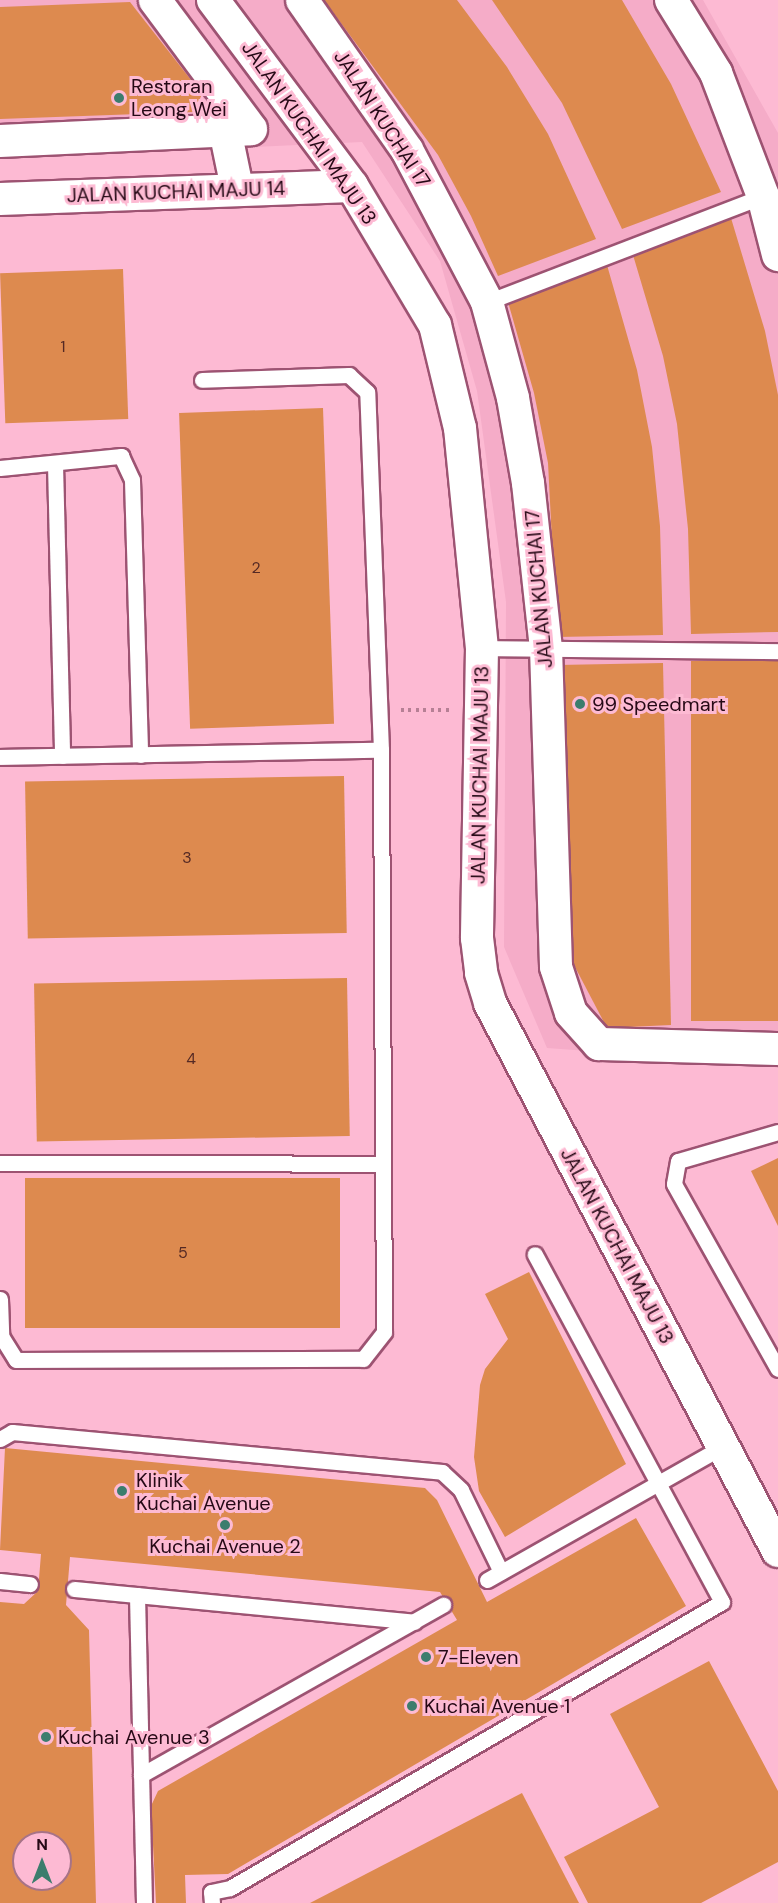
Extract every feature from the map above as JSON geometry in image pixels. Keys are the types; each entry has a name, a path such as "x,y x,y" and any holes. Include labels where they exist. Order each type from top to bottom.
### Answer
{"street":[{"path":"0,141 250,129 155,0"},
{"name":"JALAN KUCHAI MAJU 13","path":"213,0 352,186 435,325 460,428 482,648 477,938 481,974 490,1004 778,1551"},
{"name":"JALAN KUCHAI 17","path":"302,0 407,150 487,302 513,398 528,483 546,648 556,967 571,1013 599,1044 778,1049"},
{"path":"671,0 716,73 762,196 778,255"},
{"path":"225,130 237,188"},
{"name":"JALAN KUCHAI MAJU 14","path":"0,199 237,188 352,186"}],"lane":[{"path":"487,302 762,196"},
{"path":"0,1299 2,1336 16,1360 363,1359 384,1332 381,750 367,392 349,375 202,380"},
{"path":"0,468 121,456 132,480 140,755"},
{"path":"55,464 62,756"},
{"path":"482,648 778,651"},
{"path":"0,757 381,750"},
{"path":"778,1132 678,1161 674,1184 778,1369"},
{"path":"0,1163 382,1164"},
{"path":"212,1897 722,1602 535,1254"},
{"path":"0,1439 12,1432 442,1472 461,1490 501,1572"},
{"path":"487,1580 722,1447"},
{"path":"0,1581 30,1584"},
{"path":"74,1589 414,1622"},
{"path":"137,1595 144,1903"},
{"path":"141,1775 443,1605"}],"path":[{"path":"379,710 481,710"}],"shaded area":[{"path":"0,0 703,0 778,133 778,1065 547,1048 504,947 506,602 477,391 440,261 362,142 0,159"}],"building":[{"path":"324,0 457,0 507,67 548,134 596,239 498,276 471,216 438,155"},
{"path":"492,0 622,0 671,84 721,192 622,229 562,103"},
{"path":"130,2 202,94 194,112 0,119 0,7"},
{"path":"731,218 765,331 778,395 778,632 691,634 688,529 677,424 663,356 633,255"},
{"path":"607,265 637,370 652,447 660,526 663,635 557,637 548,463 534,393 508,302"},
{"path":"123,269 128,419 5,423 0,273"},
{"path":"323,408 334,724 190,729 179,413"},
{"path":"691,661 778,661 778,1021 691,1021"},
{"path":"663,663 671,1025 607,1028 564,946 558,665"},
{"path":"344,776 347,933 28,939 25,782"},
{"path":"347,978 350,1136 37,1141 34,983"},
{"path":"778,1158 778,1226 751,1171"},
{"path":"25,1178 340,1178 340,1328 25,1328"},
{"path":"529,1272 626,1464 505,1537 479,1491 474,1457 480,1385 485,1369 508,1339 485,1294"},
{"path":"5,1448 425,1488 437,1500 487,1602 636,1518 686,1606 228,1874 185,1875 186,1903 156,1903 151,1806 158,1791 457,1620 440,1592 70,1557 66,1605 89,1630 96,1903 0,1903 0,1602 24,1604 38,1591 41,1554 0,1550"},
{"path":"709,1661 778,1791 778,1862 701,1903 588,1903 564,1857 659,1807 610,1714"},
{"path":"522,1793 579,1903 310,1903"}],"place":[{"name":"Restoran Leong Wei","path":"119,98"},
{"name":"99 Speedmart","path":"580,704"},
{"name":"Klinik Kuchai Avenue","path":"122,1491"},
{"name":"Kuchai Avenue 2","path":"225,1525"},
{"name":"7-Eleven","path":"426,1657"},
{"name":"Kuchai Avenue 1","path":"412,1706"},
{"name":"Kuchai Avenue 3","path":"46,1737"}]}
